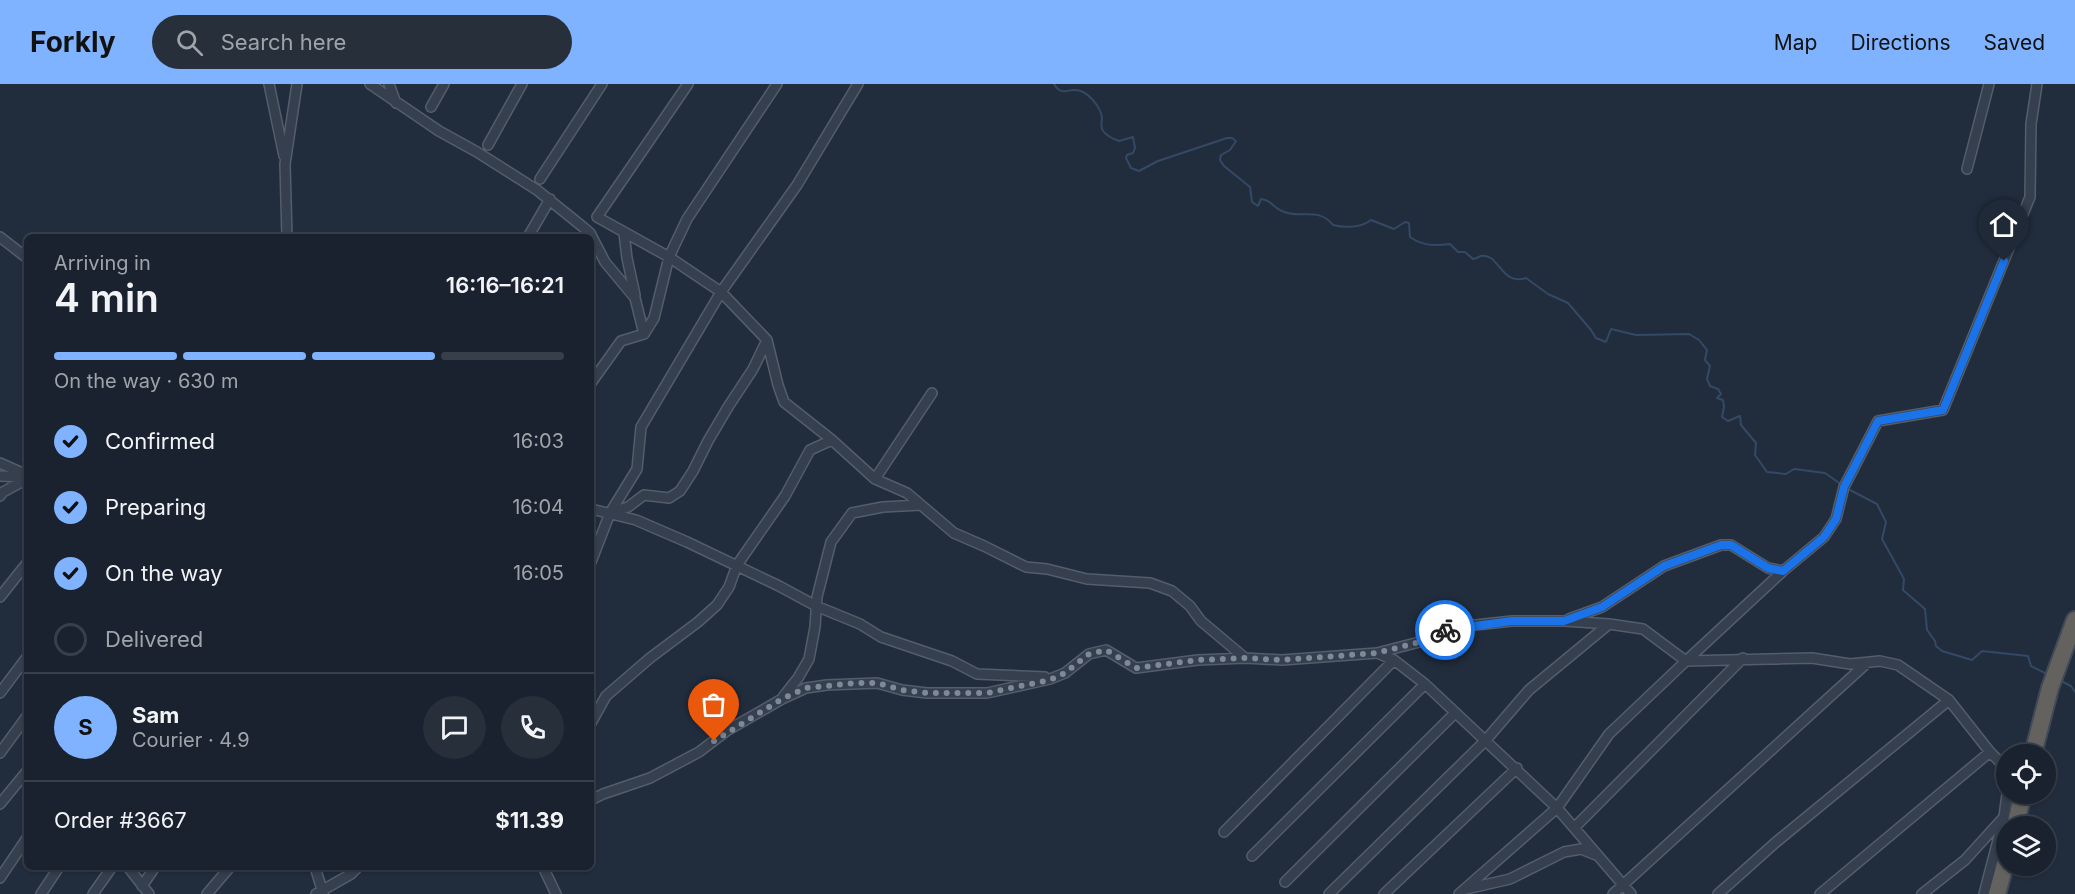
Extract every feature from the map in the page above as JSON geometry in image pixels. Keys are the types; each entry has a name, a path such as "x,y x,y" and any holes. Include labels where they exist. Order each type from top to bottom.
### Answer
{"highway":[{"path":"2036,744 2050,688 2075,620"},
{"path":"1997,894 2002,876"}],"street":[{"path":"269,84 285,164 287,234"},
{"path":"285,164 297,84"},
{"path":"370,84 396,103 550,199 587,234"},
{"path":"388,84 396,103"},
{"path":"431,107 444,84"},
{"path":"488,145 522,84"},
{"path":"540,179 602,84"},
{"path":"688,84 597,217 669,257 721,292 767,340 784,402 832,440 875,479 907,493 954,533 1026,567 1047,569 1087,579 1150,583 1172,591 1190,606 1201,621 1245,658"},
{"path":"594,379 621,341 644,334 654,318 669,257 687,219 777,84"},
{"path":"594,554 610,513 637,469 641,427 721,292 797,185 858,84"},
{"path":"1967,169 1989,84"},
{"path":"1462,891 1557,808 1609,734 1783,571 1824,537 1836,519 1844,487 1878,421 1943,410 2030,197 2031,124 2037,84"},
{"path":"530,234 550,199"},
{"path":"624,232 627,258 644,334"},
{"path":"0,237 24,256"},
{"path":"594,245 605,262 635,298"},
{"path":"610,513 628,507 644,495 669,498 680,491 723,415 753,369 767,340"},
{"path":"875,479 932,393"},
{"path":"594,718 606,696 717,605 729,587 737,565 785,496 810,450 832,440"},
{"path":"0,463 24,475"},
{"path":"0,476 24,477"},
{"path":"0,496 24,479"},
{"path":"782,699 809,659 816,606 831,542 852,513 893,505 921,504"},
{"path":"594,510 636,520 737,565 816,606 860,624 881,637 952,661 977,674 1043,677 1065,673"},
{"path":"1564,621 1602,607 1664,566 1721,545 1731,545 1768,568 1783,571"},
{"path":"0,597 24,567"},
{"path":"594,798 650,778 699,752 728,730 806,688 877,683 902,690 927,693 987,693 1050,680 1065,673 1089,654 1106,650 1136,668 1188,661 1245,658 1282,660 1377,653 1431,639 1448,628 1512,621 1564,621 1643,629 1686,661 1812,658 1850,664 1890,662 1898,665 1949,700 1996,758"},
{"path":"1329,894 1485,741 1529,690 1609,624"},
{"path":"1377,653 1394,660 1425,684 1517,768 1575,827 1631,894"},
{"path":"1575,827 1743,658"},
{"path":"1224,832 1394,660"},
{"path":"0,693 24,661"},
{"path":"1613,894 1867,663"},
{"path":"1252,856 1425,684"},
{"path":"1718,894 1775,843 1949,700"},
{"path":"1285,882 1455,713"},
{"path":"0,753 24,720"},
{"path":"1820,894 1990,752"},
{"path":"1384,894 1517,768"},
{"path":"0,804 24,775"},
{"path":"1922,894 1996,833"},
{"path":"0,878 24,842"},
{"path":"1462,891 1510,879 1564,852 1581,849 1598,855"},
{"path":"1984,894 1996,859"},
{"path":"41,894 57,870"},
{"path":"93,894 110,870"},
{"path":"130,870 149,894"},
{"path":"142,886 153,870"},
{"path":"207,894 227,870"},
{"path":"316,870 320,892 355,871"},
{"path":"544,870 556,894"}],"waterway":[{"path":"1054,84 1060,91 1078,90 1089,96 1100,110 1102,128 1108,136 1119,141 1133,137 1135,148 1133,153 1127,155 1126,158 1131,168 1139,171 1158,161 1232,138 1236,141 1230,150 1221,155 1220,160 1250,187 1252,202 1258,206 1261,199 1270,202 1279,210 1321,216 1333,225 1343,227 1358,226 1371,220 1394,229 1405,222 1409,223 1410,237 1415,240 1429,245 1450,244 1458,252 1465,252 1473,259 1487,256 1511,278 1526,278 1548,294 1568,303 1596,338 1606,342 1611,329 1636,335 1689,334 1699,340 1707,350 1705,360 1710,366 1707,379 1710,386 1718,389 1721,394 1717,398 1723,400 1722,417 1728,421 1740,416 1741,425 1756,443 1755,455 1767,472 1786,474 1794,469 1825,473 1842,485"},
{"path":"1846,488 1877,504 1886,522 1882,539 1904,579 1903,590 1925,609 1927,630 1936,646 1942,651 1972,660 1982,651 2028,656 2031,666 2049,675"},
{"path":"2059,680 2071,686 2075,692"}],"way so far":[{"path":"714,741 728,730 806,688 877,683 902,690 927,693 987,693 1050,680 1065,673 1089,654 1106,650 1136,668 1198,660 1245,658 1282,660 1377,653 1431,639 1445,630"}],"route":[{"path":"1445,630 1512,621 1564,621 1602,607 1664,566 1726,544 1738,548 1768,568 1783,571 1824,537 1836,519 1844,487 1878,421 1943,410 2004,261"}]}
